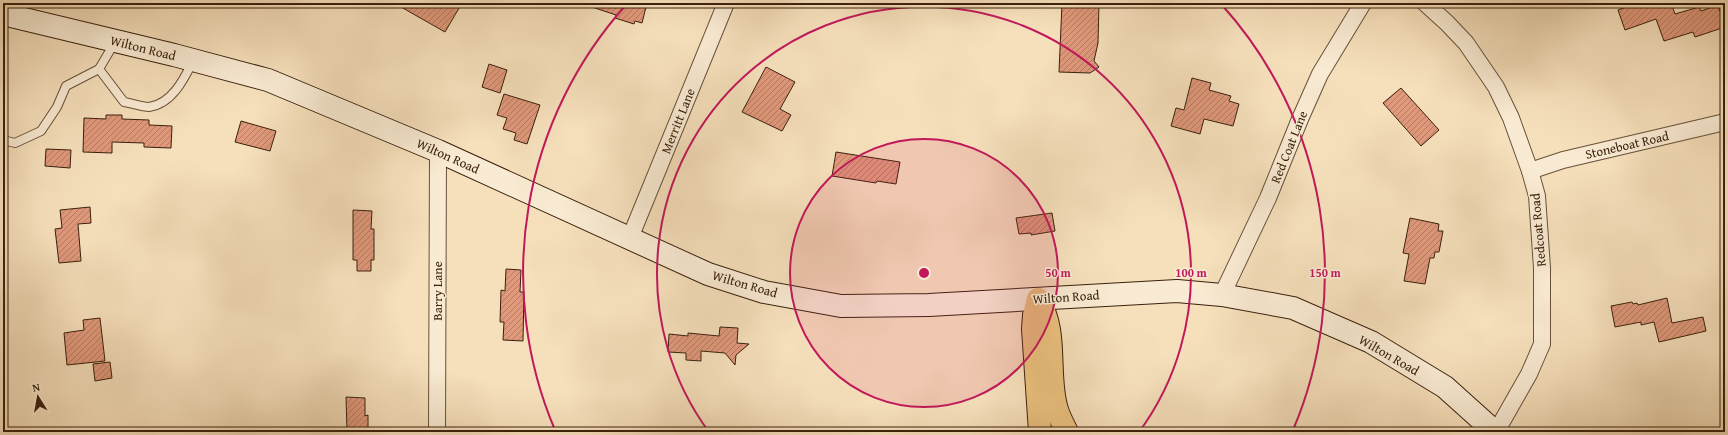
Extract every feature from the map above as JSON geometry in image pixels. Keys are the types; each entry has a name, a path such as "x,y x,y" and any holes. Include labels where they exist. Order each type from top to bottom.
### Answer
{"highway":[{"path":"1038,299 1034,315 1033,329 1040,432"},
{"path":"1038,299 1044,309 1049,328 1056,406 1067,432"}],"main road":[{"name":"Wilton Road","path":"3,14 194,60 268,80 438,151 715,276 764,292 841,306 929,305 1177,291 1222,295 1293,308 1371,342 1445,387 1496,432"}],"street":[{"name":"Merritt Lane","path":"630,238 726,3"},
{"name":"Red Coat Lane","path":"1222,295 1268,198 1320,74 1363,3"},
{"name":"Redcoat Road","path":"1425,3 1466,43 1492,82 1511,118 1530,170 1537,196 1542,268 1542,344 1529,374 1496,432"},
{"name":"Stoneboat Road","path":"1530,170 1563,160 1725,122"},
{"name":"Barry Lane","path":"437,432 438,151"}],"lane":[{"path":"3,140 15,143 41,132 57,107 66,86 99,69 115,41"},
{"path":"99,69 124,102 149,107 170,98 184,79 194,60"}],"building":[{"path":"394,3 462,3 445,32"},
{"path":"590,3 633,3 646,7 642,23 635,21 634,24 615,18 616,15 589,6"},
{"path":"1062,3 1099,3 1098,43 1094,61 1099,67 1090,73 1059,72"},
{"path":"1637,3 1671,3 1675,14 1699,7 1701,11 1718,5 1725,27 1695,37 1693,32 1664,41 1656,19 1625,30 1618,10"},
{"path":"489,64 507,70 500,93 482,87"},
{"path":"766,67 795,82 780,109 791,115 782,131 742,112"},
{"path":"1192,78 1211,83 1209,90 1231,96 1229,101 1239,104 1233,126 1204,119 1200,134 1171,126 1176,108 1184,110"},
{"path":"1401,88 1439,130 1421,146 1383,103"},
{"path":"504,94 540,105 527,144 514,140 516,133 503,129 507,118 497,115"},
{"path":"106,115 122,115 122,119 149,120 149,125 172,126 171,148 144,147 144,143 112,142 112,153 83,152 84,118 106,119"},
{"path":"241,121 276,131 270,151 235,142"},
{"path":"46,149 71,150 70,168 45,166"},
{"path":"836,152 900,162 896,184 877,181 876,183 832,176"},
{"path":"90,207 91,223 78,224 81,261 59,263 55,229 62,228 60,210"},
{"path":"353,210 372,211 371,229 374,229 374,260 371,260 371,271 357,271 357,260 353,260"},
{"path":"1052,213 1055,231 1031,235 1031,233 1019,234 1016,218"},
{"path":"1410,218 1439,224 1438,231 1443,231 1439,252 1435,252 1434,258 1430,258 1425,284 1404,281 1409,254 1403,253"},
{"path":"506,269 521,270 520,292 524,292 523,341 503,340 504,322 500,322 501,290 505,291"},
{"path":"1667,298 1672,323 1703,317 1706,331 1659,342 1654,322 1641,325 1641,322 1615,327 1611,306 1632,302 1633,304 1637,303 1638,305"},
{"path":"100,318 105,361 67,365 64,333 84,330 83,320"},
{"path":"720,327 738,328 737,343 749,344 736,355 735,365 725,353 701,351 701,361 686,360 686,353 668,352 669,334 688,336 688,333 719,336"},
{"path":"110,362 112,378 95,381 93,364"},
{"path":"346,397 365,398 365,416 368,415 368,432 347,432"}]}
